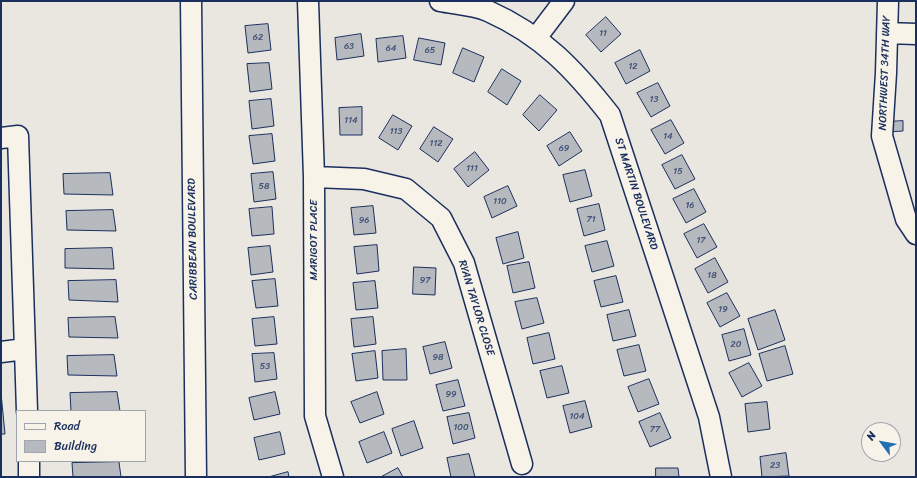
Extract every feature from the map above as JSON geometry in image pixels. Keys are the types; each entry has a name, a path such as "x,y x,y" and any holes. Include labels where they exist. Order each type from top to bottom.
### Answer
{"street":[{"name":"CARIBBEAN BOULEVARD","path":"190,1 196,477"},
{"name":"MARIGOT PLACE","path":"308,1 314,177 315,416 333,477"},
{"name":"ST MARTIN BOULEVARD","path":"440,1 487,10 536,38 566,62 610,115 709,417 721,477"},
{"path":"536,38 564,1"},
{"name":"NORTHWEST 34TH WAY","path":"888,1 882,136 906,219 916,234"},
{"path":"887,33 916,34"},
{"path":"1,138 18,136 27,410"},
{"name":"RYAN TAYLOR CLOSE","path":"314,177 364,179 406,189 441,218 464,264 522,464"},
{"path":"1,352 25,349"},
{"path":"29,462 29,477"}],"building":[{"path":"606,17 621,34 601,52 586,35"},
{"path":"268,24 271,50 248,53 245,26"},
{"path":"361,34 364,56 337,60 335,38"},
{"path":"403,36 406,58 378,62 376,39"},
{"path":"419,38 445,43 441,65 414,60"},
{"path":"463,48 484,57 474,82 453,73"},
{"path":"640,50 650,71 626,84 615,63"},
{"path":"269,63 272,89 250,92 247,64"},
{"path":"502,69 521,81 507,105 488,92"},
{"path":"658,83 670,106 651,117 637,93"},
{"path":"540,95 557,110 539,131 523,115"},
{"path":"271,99 274,126 252,129 249,101"},
{"path":"362,107 362,135 340,135 339,108"},
{"path":"393,115 412,126 398,150 379,138"},
{"path":"671,120 684,143 665,154 651,130"},
{"path":"903,121 903,131 888,132 887,122"},
{"path":"434,127 453,139 438,162 420,149"},
{"path":"570,132 582,151 559,166 547,146"},
{"path":"272,134 275,161 253,164 249,136"},
{"path":"475,152 489,170 468,187 454,169"},
{"path":"682,155 695,179 675,189 662,165"},
{"path":"585,170 592,196 570,202 563,175"},
{"path":"273,172 276,199 254,202 251,174"},
{"path":"110,173 113,195 64,194 63,174"},
{"path":"508,186 517,206 492,218 484,197"},
{"path":"694,189 706,212 686,223 673,199"},
{"path":"599,204 605,230 584,236 577,209"},
{"path":"373,206 376,233 354,235 351,208"},
{"path":"272,207 274,234 252,236 249,209"},
{"path":"113,210 116,231 67,230 66,211"},
{"path":"704,224 717,247 697,258 684,234"},
{"path":"518,232 524,258 503,264 496,238"},
{"path":"607,241 614,266 592,272 585,246"},
{"path":"377,245 379,271 357,274 354,247"},
{"path":"270,246 273,272 251,275 248,248"},
{"path":"112,248 114,269 65,268 65,249"},
{"path":"715,258 728,282 708,293 695,269"},
{"path":"529,262 535,288 513,293 507,266"},
{"path":"414,267 436,268 435,295 413,294"},
{"path":"616,276 623,302 601,307 594,281"},
{"path":"275,279 278,306 256,308 252,281"},
{"path":"116,280 118,302 69,300 68,281"},
{"path":"375,281 378,308 356,310 353,283"},
{"path":"727,293 740,316 720,327 707,303"},
{"path":"537,298 544,323 522,329 515,302"},
{"path":"629,310 636,336 613,341 607,315"},
{"path":"775,310 785,340 758,350 748,319"},
{"path":"115,317 118,338 69,337 68,318"},
{"path":"274,317 277,344 255,346 252,319"},
{"path":"373,317 376,344 354,347 351,319"},
{"path":"744,329 751,355 729,361 722,335"},
{"path":"549,333 555,359 533,364 527,338"},
{"path":"445,342 452,368 430,374 423,347"},
{"path":"639,345 646,371 624,376 617,350"},
{"path":"785,346 793,374 767,381 759,354"},
{"path":"406,349 407,380 383,380 382,351"},
{"path":"375,351 378,378 356,381 352,354"},
{"path":"274,353 277,379 255,382 252,354"},
{"path":"114,355 117,376 68,375 67,356"},
{"path":"749,363 762,386 742,397 729,373"},
{"path":"562,366 569,393 547,398 540,371"},
{"path":"649,379 659,404 638,412 628,387"},
{"path":"458,380 465,406 443,411 436,385"},
{"path":"117,392 120,410 71,410 70,393"},
{"path":"275,392 280,414 254,420 249,398"},
{"path":"377,392 384,414 360,423 351,402"},
{"path":"1,393 5,434 1,434"},
{"path":"585,401 592,427 570,433 563,406"},
{"path":"767,402 770,429 748,432 745,404"},
{"path":"469,413 475,438 453,444 447,417"},
{"path":"660,413 671,438 650,447 639,422"},
{"path":"414,421 423,448 401,456 392,429"},
{"path":"280,432 285,454 259,460 254,438"},
{"path":"384,432 392,453 367,463 359,442"},
{"path":"786,453 789,476 762,477 760,457"},
{"path":"469,454 475,477 451,477 447,458"},
{"path":"119,462 121,477 73,477 72,463"},
{"path":"398,468 403,477 381,477"},
{"path":"656,468 678,468 679,477 656,477"},
{"path":"288,472 289,477 269,477"}]}
